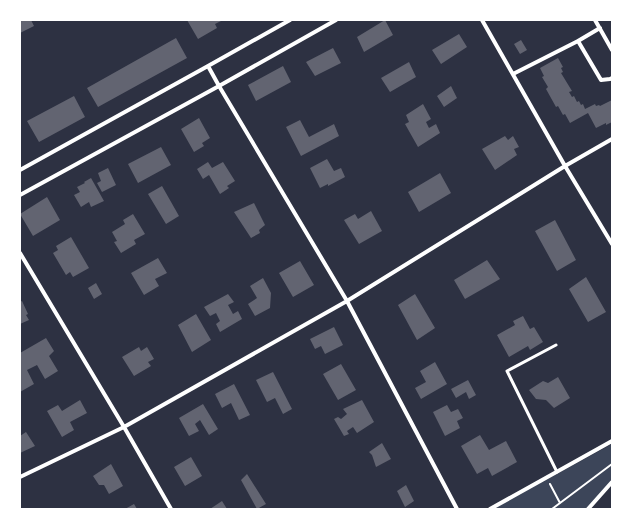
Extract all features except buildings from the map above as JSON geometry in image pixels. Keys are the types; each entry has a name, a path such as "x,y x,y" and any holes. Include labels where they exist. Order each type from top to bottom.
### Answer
{"street":[{"path":"20,170 290,20"},
{"path":"20,195 336,20"},
{"path":"482,20 565,166 612,244"},
{"path":"595,20 612,50"},
{"path":"513,74 578,41 600,28"},
{"path":"578,41 601,80 612,78"},
{"path":"208,66 347,301 457,509"},
{"path":"20,477 124,427 347,301 565,166 612,140"},
{"path":"20,253 171,509"},
{"path":"490,509 612,441"},
{"path":"588,509 612,482"}],"lane":[{"path":"556,345 508,371 557,472"}],"path":[{"path":"552,509 612,464"},
{"path":"546,478 560,503"}],"shaded area":[{"path":"612,444 612,479 587,509 493,509"}]}
